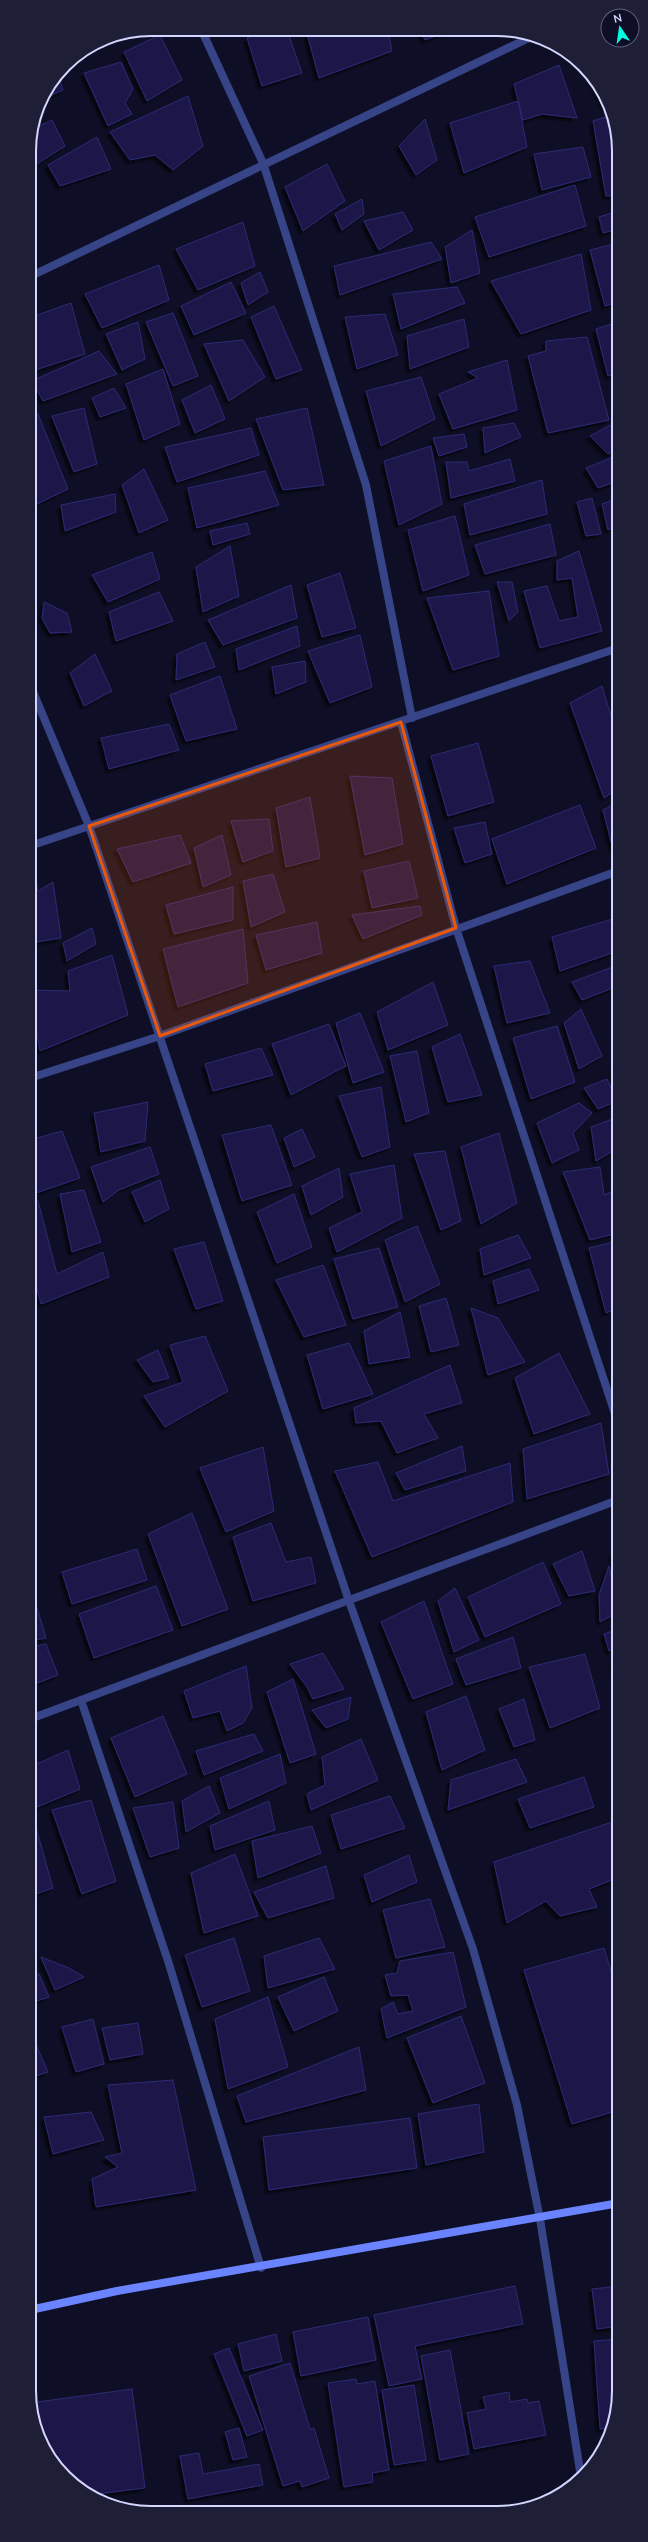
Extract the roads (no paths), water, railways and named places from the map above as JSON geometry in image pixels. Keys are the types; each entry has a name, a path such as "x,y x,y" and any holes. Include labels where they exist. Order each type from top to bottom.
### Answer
{"street":[{"path":"204,36 263,163 366,485 412,718"},
{"path":"36,274 263,163 525,40"},
{"path":"36,844 612,650"},
{"path":"36,699 89,826 349,1601 473,1949 517,2105 540,2219 580,2470"},
{"path":"401,722 456,928 612,1405"},
{"path":"36,1076 160,1036 612,872"},
{"path":"36,1717 612,1502"},
{"path":"81,1700 169,1964 261,2268"},
{"path":"36,2307 540,2219 612,2204"}]}
